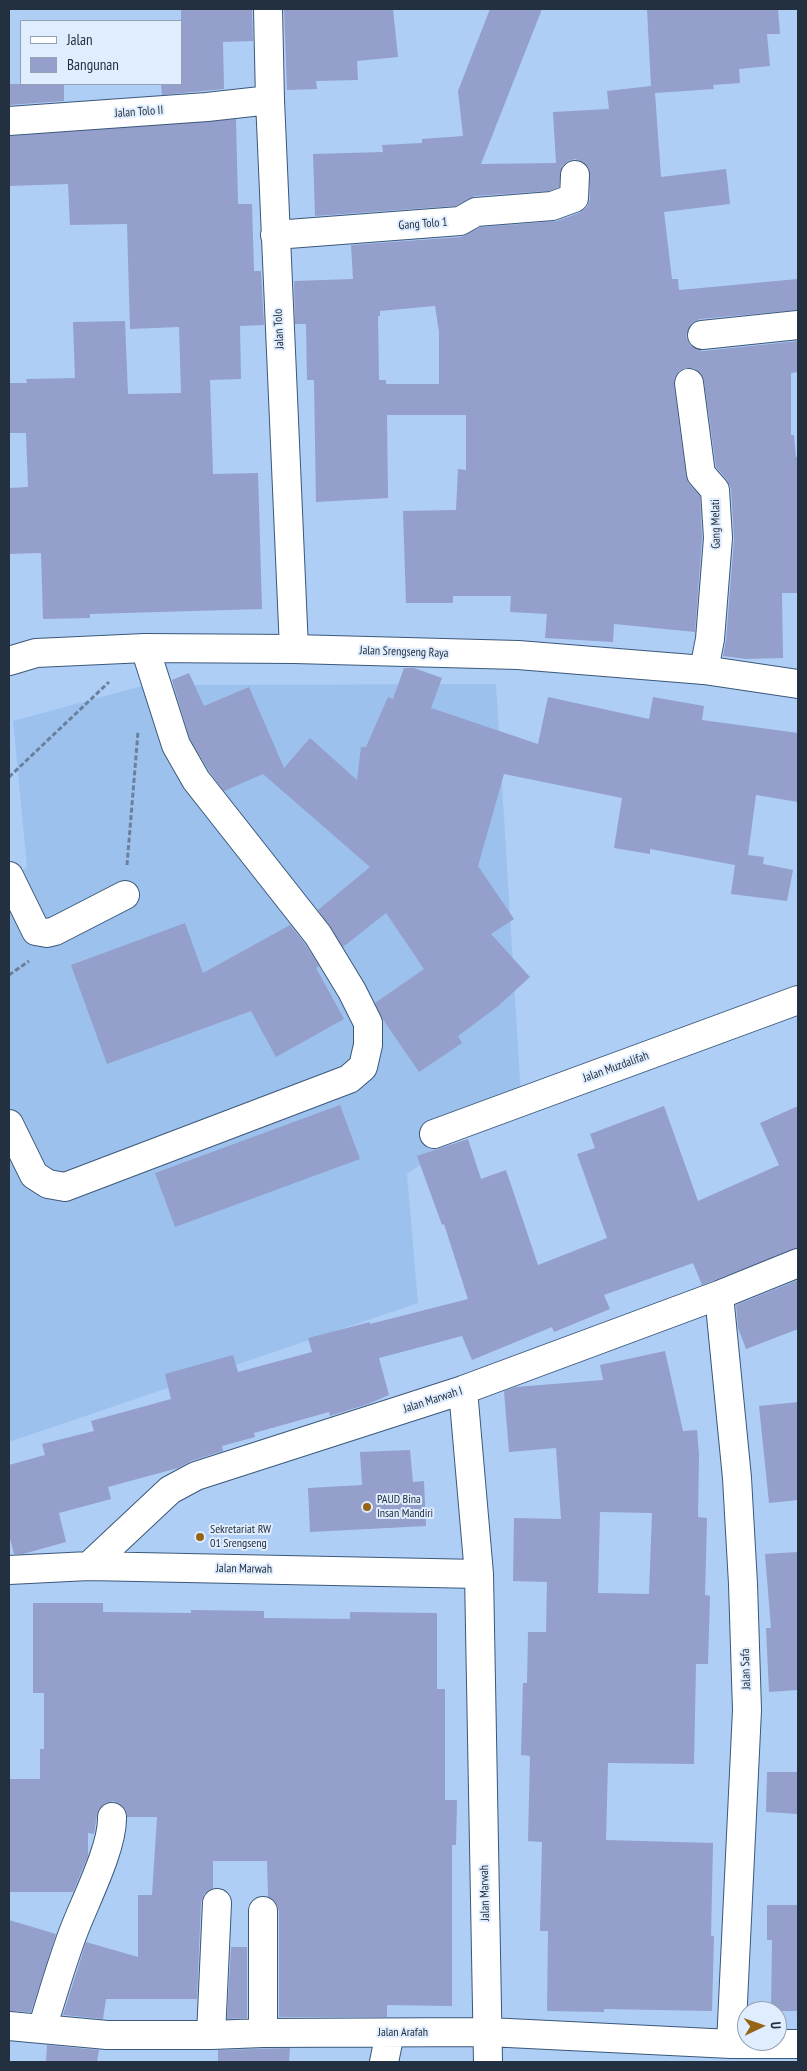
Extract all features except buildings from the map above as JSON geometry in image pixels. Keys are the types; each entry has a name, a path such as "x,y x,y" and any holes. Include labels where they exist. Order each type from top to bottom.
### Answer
{"street":[{"name":"Jalan Tolo","path":"268,9 275,235 294,649"},
{"name":"Jalan Tolo II","path":"9,121 208,107 270,100"},
{"name":"Gang Tolo 1","path":"275,235 460,221 476,212 552,206 574,198 575,175"},
{"path":"702,335 798,325"},
{"name":"Gang Melati","path":"689,383 701,474 715,490 718,538 710,639 704,670"},
{"name":"Jalan Srengseng Raya","path":"9,661 36,653 145,648 294,649 518,655 704,670 798,684"},
{"path":"9,1124 34,1175 48,1184 65,1187 349,1079 363,1067 368,1045 368,1023 352,991 318,936 196,780 176,745 145,648"},
{"path":"9,876 36,931 42,932 55,931 125,895"},
{"name":"Jalan Muzdalifah","path":"434,1134 798,1000"},
{"name":"Jalan Marwah I","path":"89,1566 170,1490 196,1476 463,1390 719,1295 798,1263"},
{"name":"Jalan Safa","path":"719,1295 737,1478 744,1584 747,1710 731,2044"},
{"name":"Jalan Marwah","path":"463,1390 479,1574 488,2062"},
{"name":"Jalan Marwah","path":"9,1570 89,1566 479,1574"},
{"path":"42,2029 72,1934 99,1869 108,1840 112,1817"},
{"path":"211,2035 217,1903"},
{"path":"262,2033 263,1911"},
{"name":"Jalan Arafah","path":"9,2026 107,2035 488,2032 731,2044 798,2044"},
{"path":"384,2062 390,2033"}],"path":[{"path":"9,777 145,648"},
{"path":"125,895 138,727"},
{"path":"9,975 32,959"}],"shaded area":[{"path":"496,684 521,1096 407,1174 418,1303 9,1442 9,882 27,867 13,721 146,685"}],"place":[{"name":"PAUD Bina Insan Mandiri","path":"367,1507"},
{"name":"Sekretariat RW 01 Srengseng","path":"200,1537"}]}
